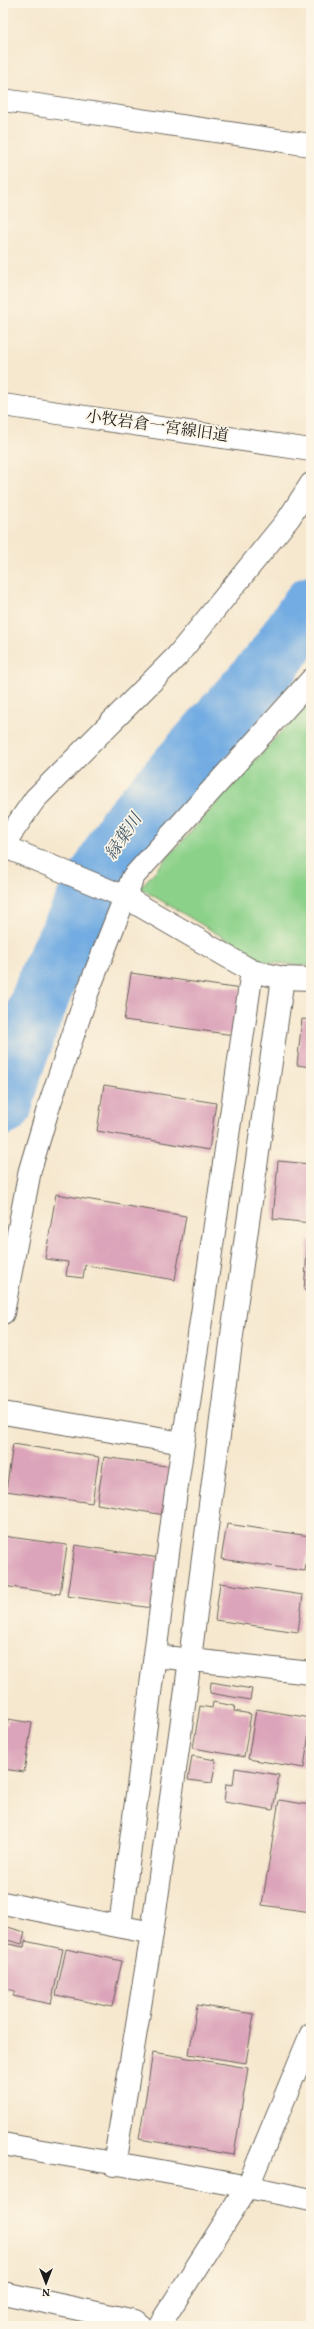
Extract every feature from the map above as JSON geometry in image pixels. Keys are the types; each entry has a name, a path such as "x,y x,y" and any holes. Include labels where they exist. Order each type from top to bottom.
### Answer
{"street":[{"path":"3,100 311,145"},
{"name":"小牧岩倉一宮線旧道","path":"3,405 311,450"},
{"path":"311,484 289,518 177,656 35,799 3,845 118,894 252,971 283,978 311,980"},
{"path":"3,1313 32,1163 118,894 311,680"},
{"path":"120,1926 183,1443 252,971"},
{"path":"114,2165 152,1933 190,1659 230,1343 283,978"},
{"path":"3,1412 183,1443"},
{"path":"155,1656 311,1673"},
{"path":"3,1903 152,1933"},
{"path":"159,2326 248,2186 311,2034"},
{"path":"3,2144 114,2165 248,2186 311,2200"},
{"path":"3,2293 135,2321 141,2326"}],"green space":[{"path":"311,699 311,966 265,962 140,888"}],"building":[{"path":"131,973 241,989 234,1035 124,1020"},
{"path":"302,1019 311,1020 311,1067 297,1065"},
{"path":"104,1085 216,1103 209,1150 97,1131"},
{"path":"278,1161 311,1164 311,1223 273,1219"},
{"path":"56,1194 186,1216 175,1280 85,1265 83,1278 66,1276 68,1262 45,1259"},
{"path":"308,1240 311,1241 311,1291 304,1290"},
{"path":"13,1444 99,1457 92,1503 6,1491"},
{"path":"104,1457 173,1467 165,1515 97,1504"},
{"path":"227,1524 310,1536 305,1571 221,1559"},
{"path":"3,1536 67,1545 60,1594 3,1586"},
{"path":"75,1545 159,1558 152,1608 67,1596"},
{"path":"220,1583 303,1595 298,1632 215,1620"},
{"path":"211,1682 252,1689 250,1700 210,1693"},
{"path":"213,1702 235,1706 234,1711 251,1714 244,1757 193,1748 200,1706 212,1708"},
{"path":"256,1709 311,1718 304,1768 248,1759"},
{"path":"8,1719 32,1723 24,1772 3,1769 3,1724 7,1725"},
{"path":"192,1756 216,1760 212,1783 188,1780"},
{"path":"235,1768 279,1775 273,1810 224,1802 226,1784 233,1785"},
{"path":"279,1800 311,1805 311,1912 262,1905"},
{"path":"4,1926 25,1932 22,1944 3,1939"},
{"path":"25,1941 63,1949 51,2004 13,1996 15,1991 3,1988 3,1943 24,1947"},
{"path":"66,1949 122,1961 112,2007 56,1995"},
{"path":"197,2005 254,2014 246,2063 189,2054"},
{"path":"153,2052 248,2068 234,2155 139,2139"}],"waterway":[{"name":"縁葉川","path":"3,1107 15,1065 50,972 90,891 126,828 273,661 311,605"}]}
